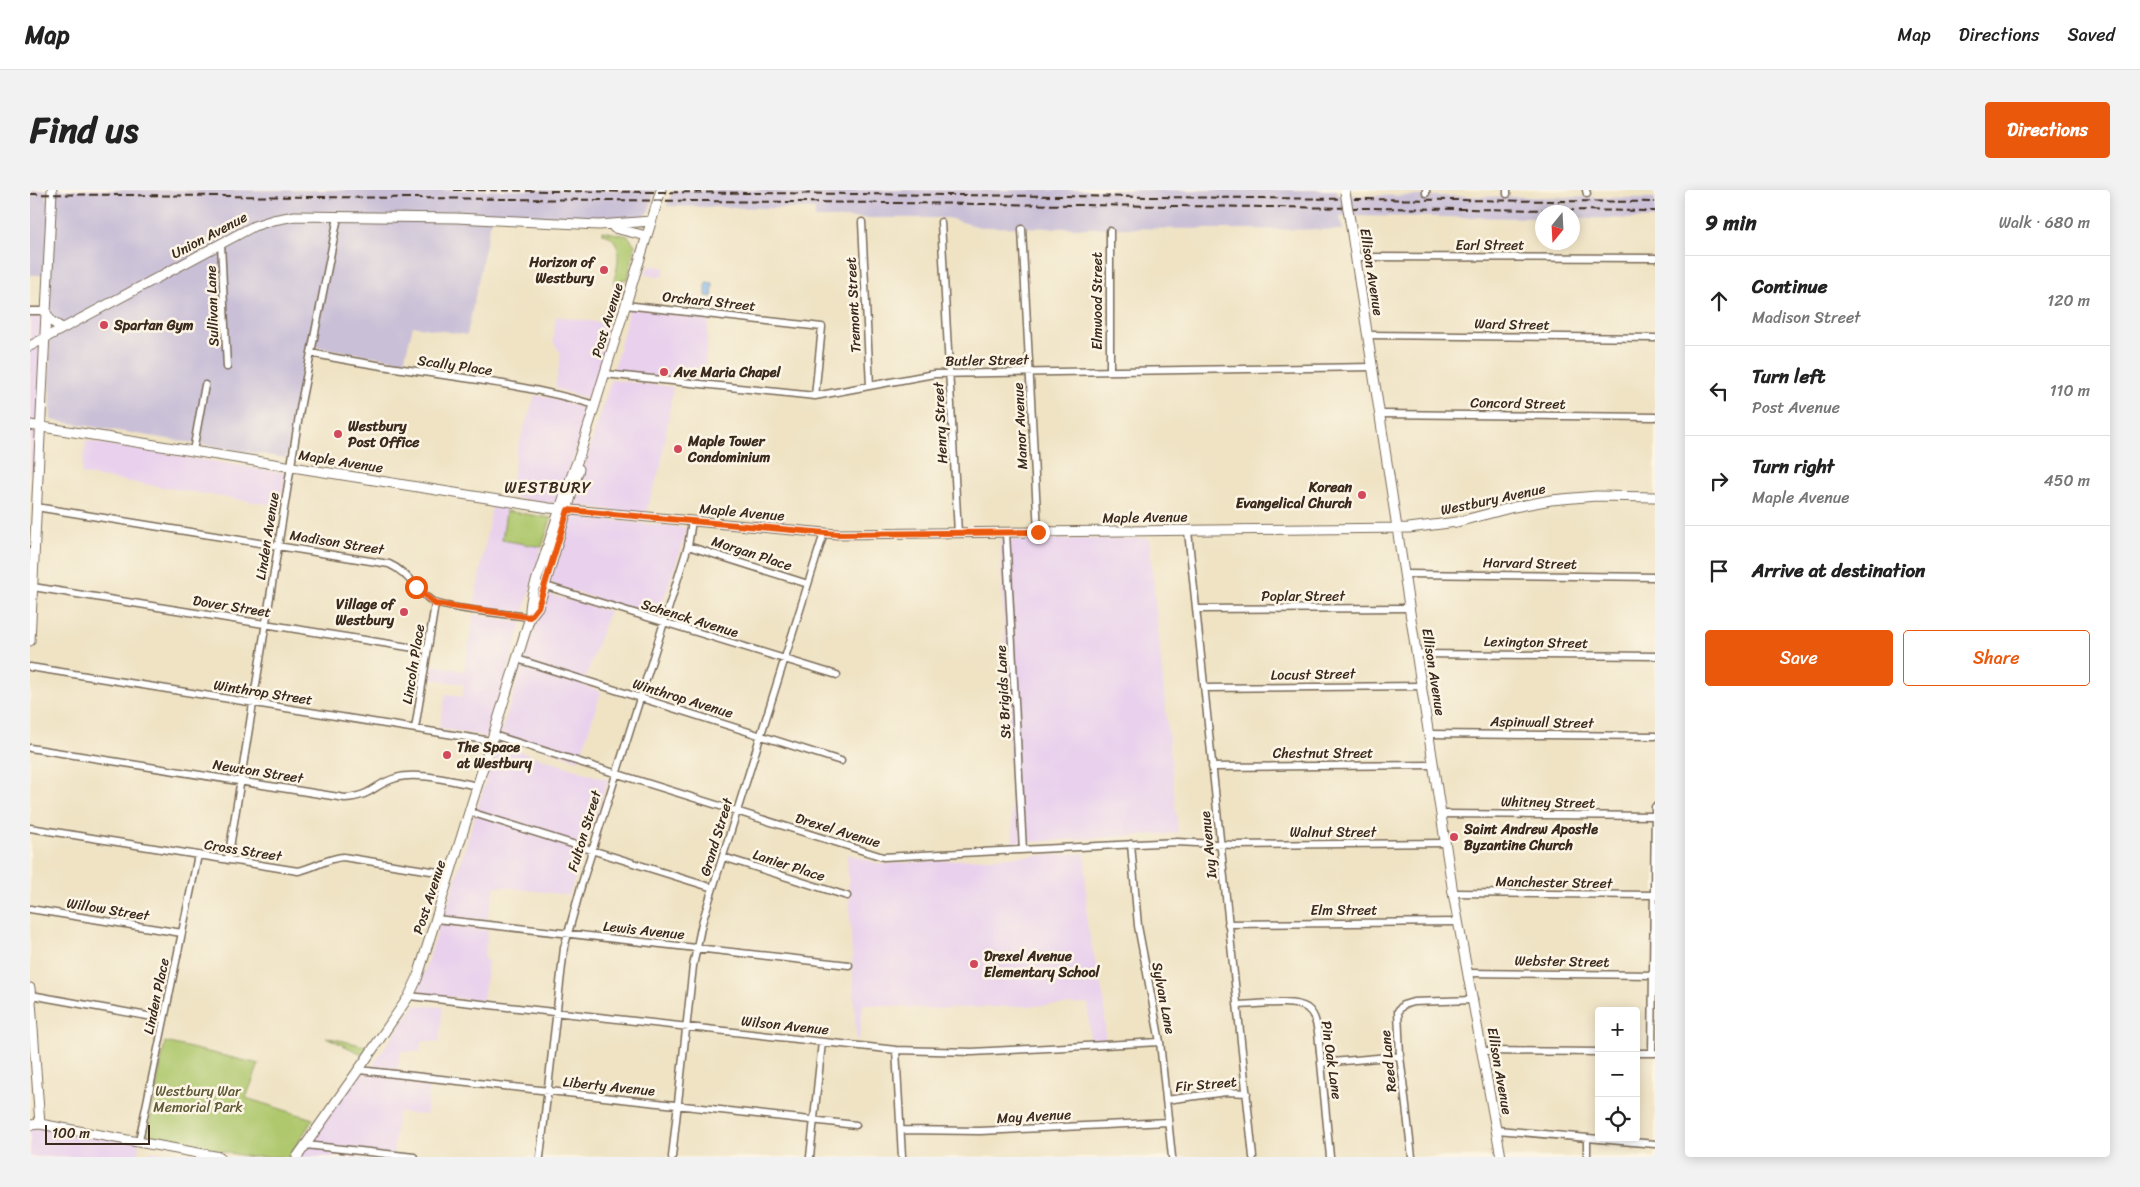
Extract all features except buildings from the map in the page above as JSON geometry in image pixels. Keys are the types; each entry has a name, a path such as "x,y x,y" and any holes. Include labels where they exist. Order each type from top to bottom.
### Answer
{"main road":[{"path":"30,641 33,587 32,519 36,507 35,426 44,338 52,190"},
{"name":"Post Avenue","path":"297,1157 359,1070 408,996 417,979 530,617 529,605 540,584 578,472 579,457 661,190"},
{"name":"Ellison Avenue","path":"1345,191 1453,893 1474,1000 1501,1157"},
{"name":"Union Avenue","path":"30,346 254,226 273,220 295,216 468,219 599,225 651,222"},
{"name":"Union Avenue","path":"599,225 647,236"},
{"path":"45,311 51,321 62,328"},
{"name":"Maple Avenue","path":"35,426 564,509 824,533 1006,533 1398,527"},
{"name":"Westbury Avenue","path":"1398,527 1457,522 1551,500 1596,496 1655,497"},
{"path":"30,992 35,1124 220,1157"}],"street":[{"name":"Linden Avenue","path":"228,860 291,467 338,217"},
{"name":"Tremont Street","path":"862,222 870,386"},
{"name":"Henry Street","path":"941,222 958,533"},
{"name":"Manor Avenue","path":"1022,229 1038,532"},
{"name":"Elmwood Street","path":"1110,231 1110,371"},
{"name":"Sullivan Lane","path":"221,244 227,367"},
{"name":"Earl Street","path":"1356,257 1655,258"},
{"name":"Orchard Street","path":"625,305 791,322 822,327 815,396"},
{"path":"30,311 45,311"},
{"name":"Ward Street","path":"1368,335 1655,338"},
{"name":"Scally Place","path":"311,354 351,362 544,390 595,405"},
{"name":"Butler Street","path":"605,374 815,396 934,374 1373,368"},
{"path":"193,451 205,385"},
{"name":"Concord Street","path":"1380,414 1655,417"},
{"name":"Madison Street","path":"36,507 389,564 402,571 419,591 435,604"},
{"name":"Fulton Street","path":"540,1157 564,948 592,850 688,546 692,522"},
{"name":"Ivy Avenue","path":"1188,531 1253,1157"},
{"name":"Grand Street","path":"672,1157 686,1027 697,948 713,888 824,533"},
{"name":"St Brigids Lane","path":"1006,533 1023,850"},
{"name":"Morgan Place","path":"688,546 808,584"},
{"name":"Harvard Street","path":"1405,574 1655,577"},
{"name":"Schenck Avenue","path":"540,584 837,675"},
{"name":"Dover Street","path":"33,587 427,650"},
{"path":"435,604 530,617"},
{"name":"Lincoln Place","path":"415,729 435,604"},
{"name":"Poplar Street","path":"1196,609 1410,608"},
{"name":"Lexington Street","path":"1417,654 1655,656"},
{"name":"Winthrop Avenue","path":"517,659 841,761"},
{"name":"Winthrop Street","path":"30,667 415,729 492,738"},
{"name":"Locust Street","path":"1205,688 1422,686"},
{"name":"Aspinwall Street","path":"1429,734 1655,736"},
{"name":"Drexel Avenue","path":"492,738 616,774 883,857 1177,842 1220,844"},
{"name":"Newton Street","path":"30,748 345,798 368,794 390,780 407,775 478,786"},
{"name":"Chestnut Street","path":"1212,766 1434,765"},
{"path":"1640,1053 1654,1053 1655,807"},
{"path":"470,812 713,888"},
{"name":"Whitney Street","path":"1441,814 1655,816"},
{"name":"Cross Street","path":"30,828 298,871 310,869 329,859 343,857 450,874"},
{"name":"Walnut Street","path":"1220,844 1445,843"},
{"name":"Sylvan Lane","path":"1131,844 1138,926 1160,1042 1172,1157"},
{"name":"Linden Place","path":"139,1142 198,856"},
{"name":"Lanier Place","path":"723,857 847,896"},
{"name":"Manchester Street","path":"1453,893 1654,895"},
{"name":"Willow Street","path":"30,909 182,933"},
{"name":"Lewis Avenue","path":"436,919 849,965"},
{"name":"Elm Street","path":"1228,924 1459,922"},
{"name":"Webster Street","path":"1468,973 1654,975"},
{"path":"30,992 164,1019"},
{"name":"Wilson Avenue","path":"408,996 896,1050 972,1052 1160,1042"},
{"name":"Reed Lane","path":"1412,1157 1400,1056 1398,1011 1403,1004 1413,1002 1474,1000"},
{"name":"Pin Oak Lane","path":"1237,1005 1293,1004 1307,1008 1316,1020 1330,1157"},
{"path":"810,1157 822,1042"},
{"path":"896,1050 902,1157"},
{"path":"1483,1051 1595,1052"},
{"path":"1321,1063 1400,1056"},
{"name":"Liberty Avenue","path":"359,1070 856,1125"},
{"name":"Fir Street","path":"1166,1100 1226,1092 1247,1093"},
{"name":"May Avenue","path":"901,1130 980,1131 1168,1122"},
{"path":"1497,1130 1588,1140 1655,1144"},
{"path":"1587,1157 1588,1140"},
{"path":"306,1145 414,1157"}],"shaded area":[{"path":"30,190 47,190 46,199 55,199 56,190 655,190 649,211 643,217 626,221 492,215 467,335 413,326 404,361 306,345 286,458 51,420 49,335 62,328 51,321 47,275 30,275"},
{"path":"673,190 1337,190 1338,195 1655,198 1655,219 1580,218 1580,205 1535,205 1535,218 1340,216 1343,230 980,227 948,218 815,218 815,209 666,206"},
{"path":"648,266 664,267 663,277 645,275"},
{"path":"630,308 709,316 704,383 613,372"},
{"path":"30,311 45,311 37,474 30,473"},
{"path":"556,316 614,325 591,400 555,388 561,354 553,341"},
{"path":"611,380 673,387 661,465 645,514 572,505"},
{"path":"535,395 549,397 588,410 559,505 509,497 517,449"},
{"path":"86,441 286,473 280,506 81,474"},
{"path":"492,506 506,508 502,540 542,547 524,612 474,605"},
{"path":"569,516 688,528 657,619 549,583"},
{"path":"1149,538 1178,833 1013,843 1000,540"},
{"path":"546,594 609,611 583,685 601,692 579,760 500,735"},
{"path":"474,614 522,623 487,737 439,728 446,694 462,697 464,684 430,679 433,665 464,671"},
{"path":"497,744 608,780 569,895 495,886 487,920 444,917"},
{"name":"Drexel Avenue Elementary School","path":"1085,853 1087,924 1105,1004 1105,1041 1090,1042 1088,1004 930,1009 863,1004 859,1040 856,1039 847,854 880,864"},
{"path":"440,924 488,930 484,959 488,960 483,1001 417,993"},
{"path":"415,1005 443,1007 439,1042 422,1041 420,1052 401,1051 397,1070 371,1067"},
{"path":"359,1070 430,1078 426,1115 398,1112 393,1155 371,1153 370,1157 297,1157"},
{"path":"30,1125 139,1141 138,1157 30,1157"},
{"path":"151,1151 176,1155 186,1157 148,1157"}],"green space":[{"path":"602,231 628,236 635,245 628,279 620,280 617,290 614,290 618,259 617,246 609,236 602,234"},
{"path":"506,511 551,518 542,547 502,540"},
{"path":"326,1037 374,1048 368,1057"},
{"name":"Westbury War Memorial Park","path":"165,1042 259,1064 246,1098 313,1119 289,1157 250,1157 147,1136"}],"water":[{"path":"706,282 713,283 712,297 706,296"}],"railway":[{"path":"454,190 1655,202"},
{"path":"30,194 1655,211"}],"place":[{"name":"Horizon of Westbury","path":"604,270"},
{"name":"Spartan Gym","path":"104,325"},
{"name":"Ave Maria Chapel","path":"664,372"},
{"name":"Westbury Post Office","path":"338,434"},
{"name":"Maple Tower Condominium","path":"678,449"},
{"name":"Korean Evangelical Church","path":"1362,495"},
{"name":"Village of Westbury","path":"404,612"},
{"name":"The Space at Westbury","path":"447,755"},
{"name":"Saint Andrew Apostle Byzantine Church","path":"1454,837"},
{"name":"Drexel Avenue Elementary School","path":"974,964"}],"district":[{"name":"WESTBURY","path":"548,487"}],"route":[{"path":"416,587 435,604 530,617 538,607 568,510 752,528 837,534 1038,532"}]}
